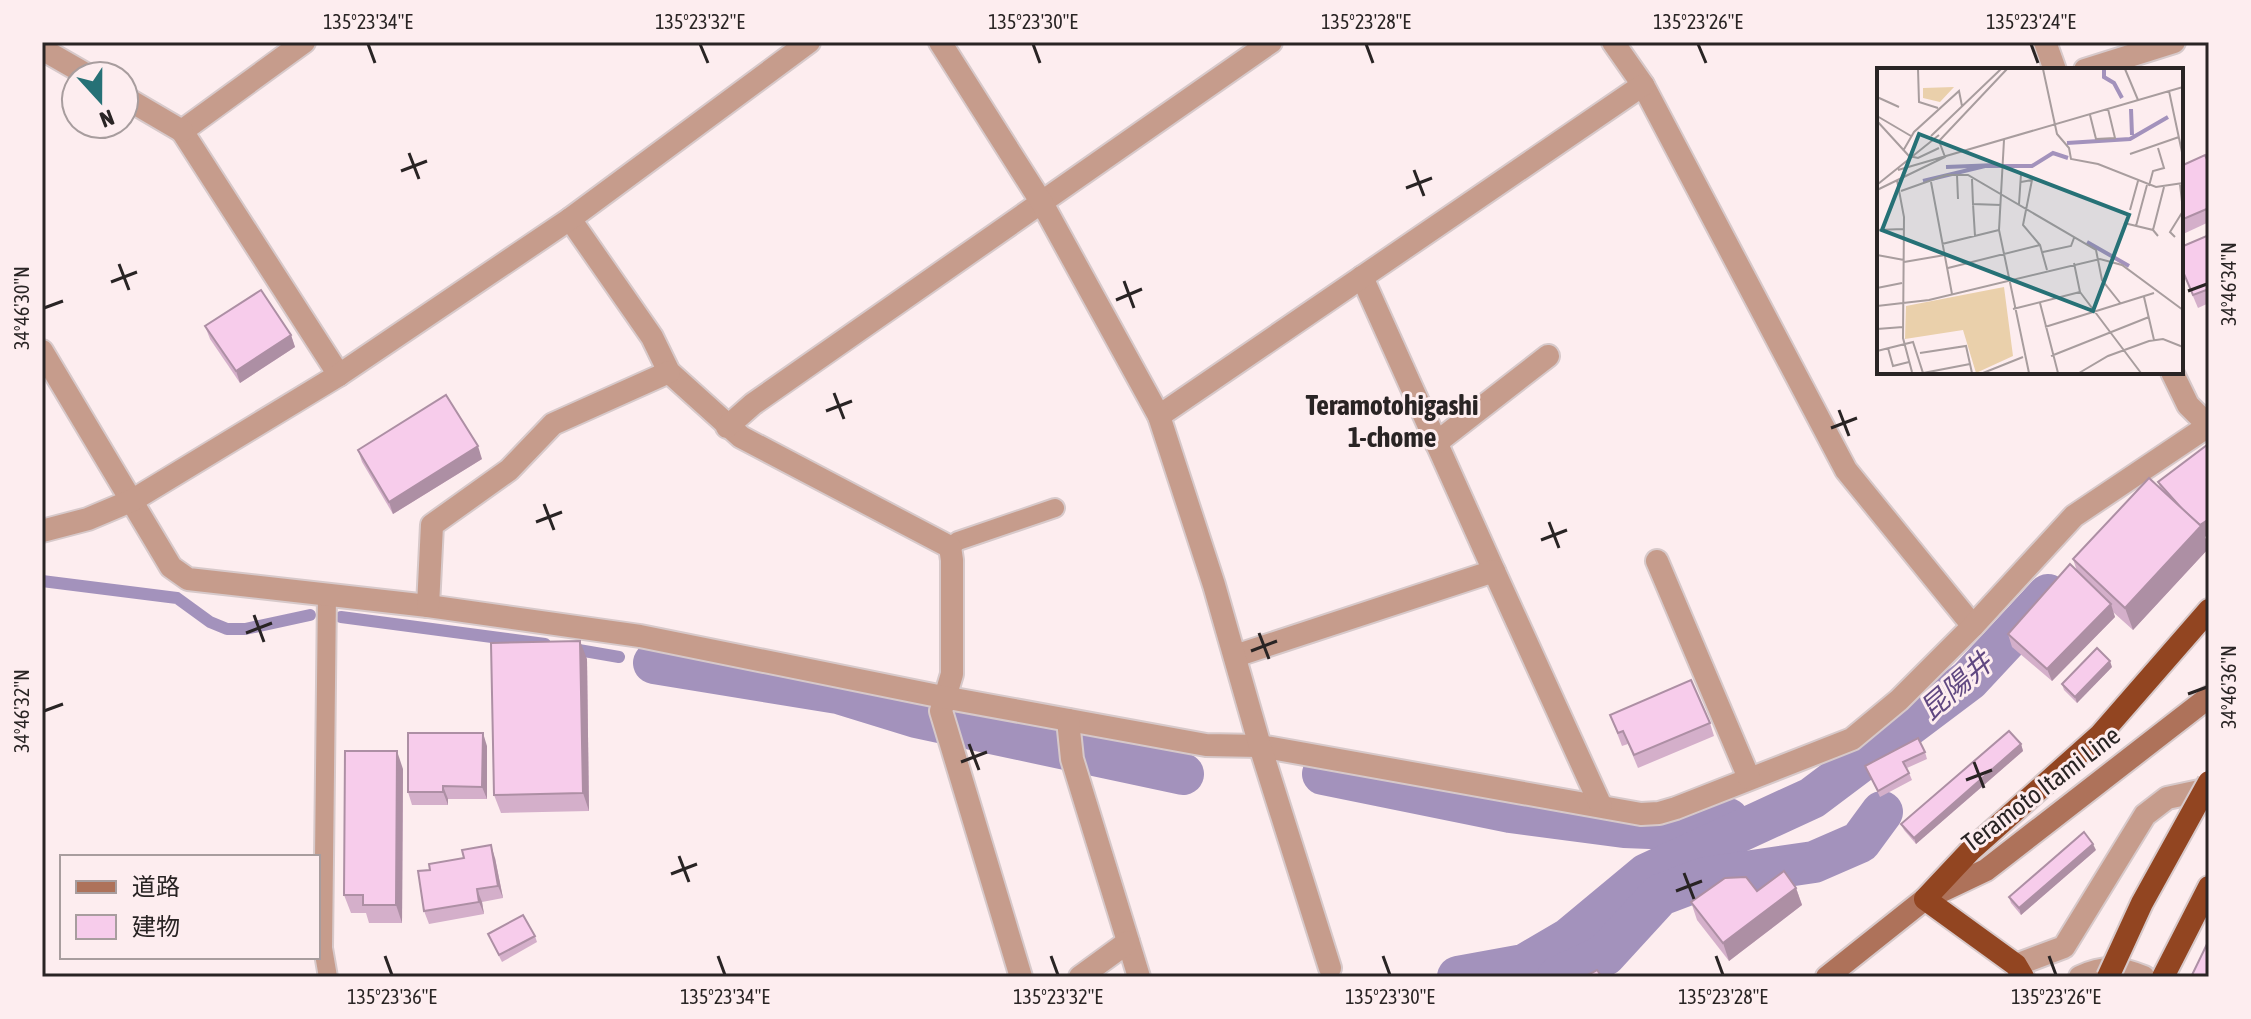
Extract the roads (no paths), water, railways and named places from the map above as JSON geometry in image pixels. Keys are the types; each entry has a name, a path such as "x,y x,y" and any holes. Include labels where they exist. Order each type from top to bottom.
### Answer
{"highway":[{"path":"2019,971 1925,899 1971,850 2100,735 2209,610"},
{"path":"2108,977 2142,903 2209,782"},
{"path":"2163,977 2209,887"}],"main road":[{"name":"Teramoto Itami Line","path":"1827,977 1925,899 1986,870 2209,697"}],"street":[{"path":"182,131 304,42"},
{"path":"42,531 88,519 133,500 339,375 570,219 809,42"},
{"path":"940,42 1042,203 1159,416 1331,973"},
{"path":"727,427 753,404 1271,42"},
{"path":"1613,42 1643,85 1846,470 1973,626"},
{"path":"2045,42 2054,68"},
{"path":"2091,68 2174,42"},
{"path":"42,49 61,60"},
{"path":"1159,416 1643,85"},
{"path":"140,106 182,131 339,375"},
{"path":"570,219 652,337 669,372 727,427 950,547 952,674 944,713 1021,977"},
{"path":"1362,277 1601,806"},
{"path":"42,351 171,567 188,579 428,606 653,638 944,713 1206,745 1260,746 1641,814 1659,813 1852,739 1899,700 1973,626 2074,516 2209,426 2188,405 2173,374"},
{"path":"1436,443 1548,356"},
{"path":"428,606 432,525 509,470 553,424 669,372"},
{"path":"1657,561 1749,778"},
{"path":"1235,656 1494,571"},
{"path":"1069,728 1072,759 1139,977"},
{"path":"2019,971 2064,947 2145,815 2167,798 2209,789"},
{"path":"1080,977 1128,942"},
{"path":"2080,977 2098,970 2123,968 2144,977"}],"lane":[{"path":"950,547 958,541 1055,508"},
{"path":"327,594 323,948 328,977"}],"waterway":[{"path":"42,581 177,598 210,622 227,629 245,629 310,615"},
{"name":"昆陽井","path":"1458,977 1524,965 1570,938 1647,874 1812,798 1969,680 2048,595"},
{"path":"341,617 545,644"},
{"path":"567,648 619,657"},
{"path":"654,663 838,693 916,717 1183,774"},
{"path":"1323,774 1510,812 1624,827 1702,830 1728,819"},
{"path":"1558,977 1605,955 1660,895 1705,878 1814,862 1860,842 1882,812"}],"district":[{"name":"Teramotohigashi 1-chome","path":"1392,421"}]}
